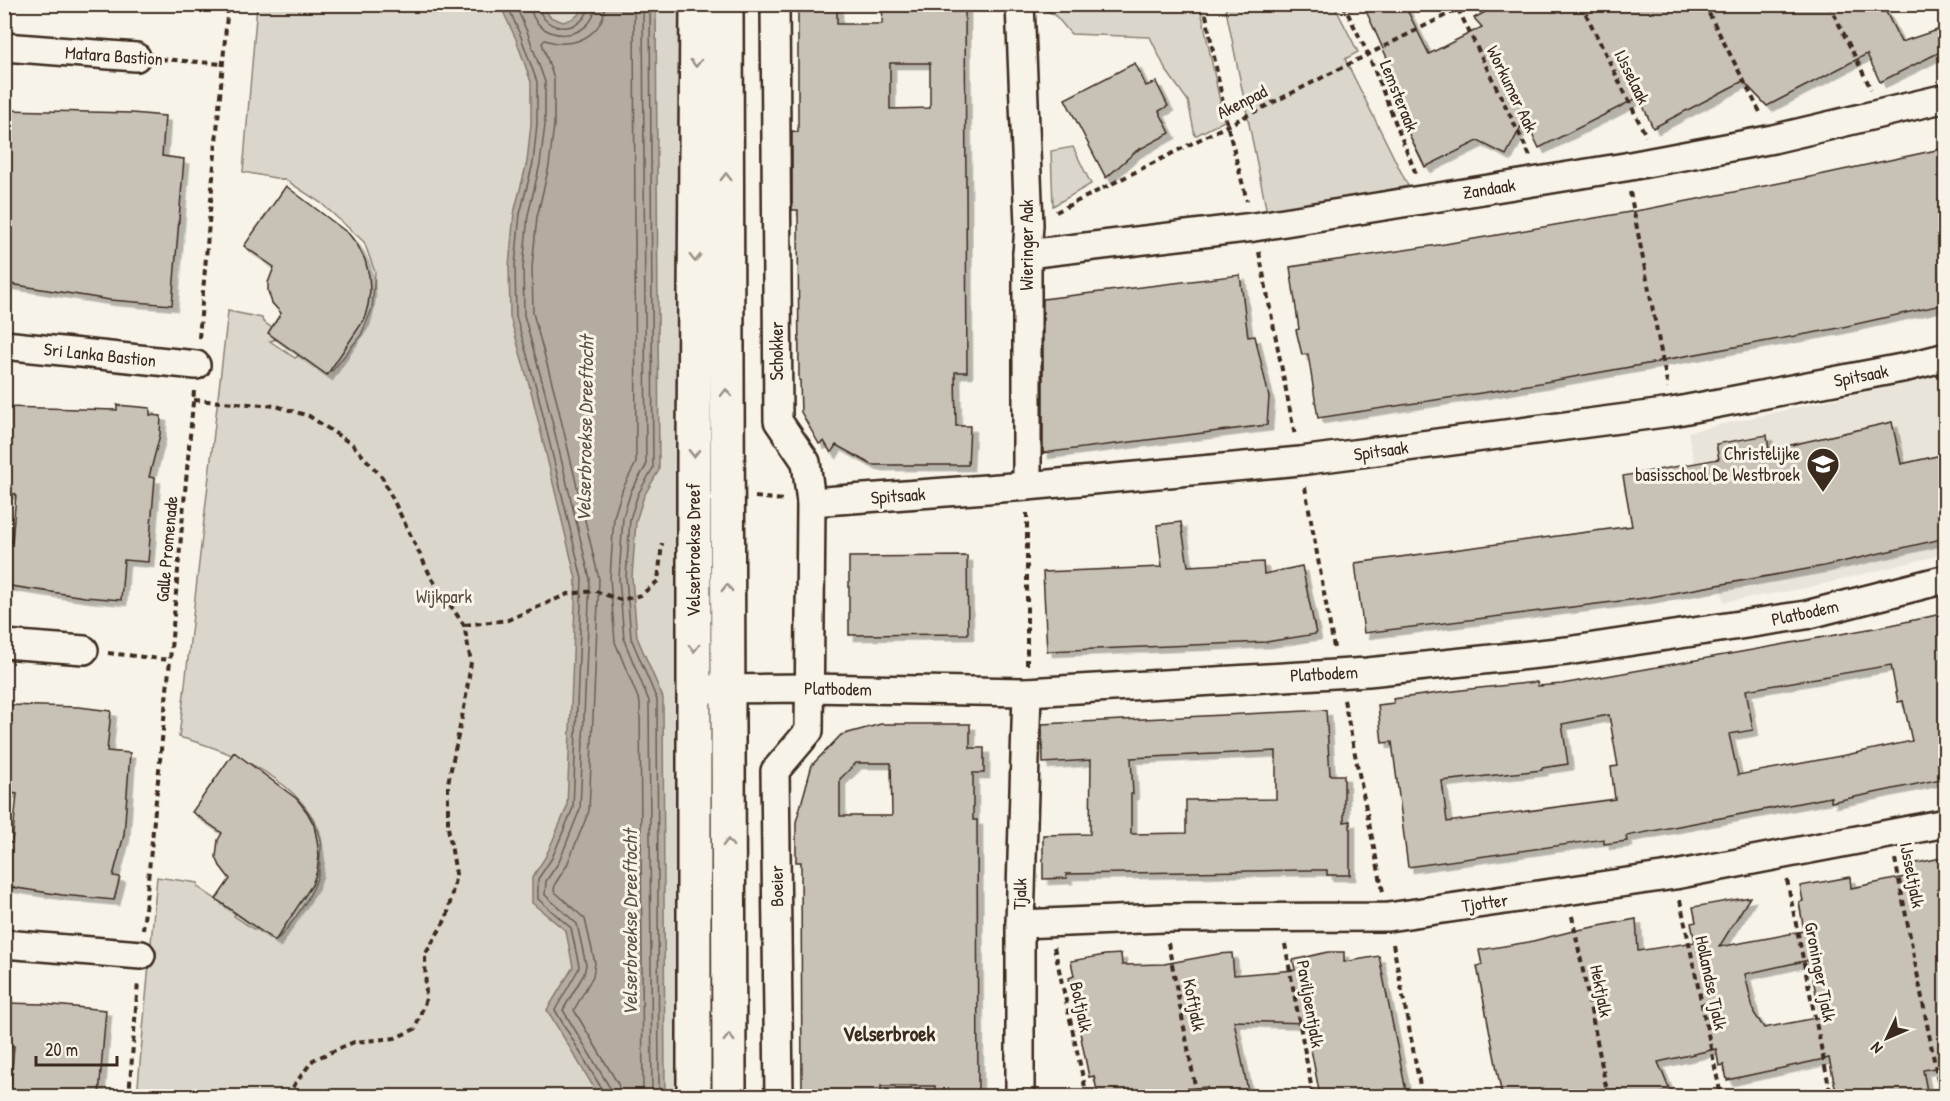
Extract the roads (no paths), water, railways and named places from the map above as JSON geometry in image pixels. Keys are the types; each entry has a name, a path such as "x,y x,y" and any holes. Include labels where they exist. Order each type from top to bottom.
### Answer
{"street":[{"name":"Velserbroekse Dreef","path":"694,1096 696,4"},
{"name":"Velserbroekse Dreef","path":"726,4 729,1096"},
{"name":"Schokker","path":"774,4 778,421 806,462 812,502 809,688"},
{"name":"Wieringer Aak","path":"1020,4 1029,225 1027,486"},
{"name":"Matara Bastion","path":"4,47 136,57"},
{"name":"Zandaak","path":"1027,254 1254,227 1625,167 1773,139 1946,98"},
{"name":"Sri Lanka Bastion","path":"4,345 196,365"},
{"name":"Spitsaak","path":"812,502 1027,486 1300,461 1672,412 1907,367 1946,357"},
{"name":"Platbodem","path":"694,689 809,688 1027,693 1368,672 1567,651 1806,615 1946,579"},
{"path":"4,644 84,650"},
{"name":"Boeier","path":"779,1096 776,771 809,731 809,688"},
{"name":"Tjalk","path":"1020,1096 1020,924 1027,693"},
{"name":"Tjotter","path":"1020,924 1164,918 1388,917 1675,875 1946,823"},
{"path":"4,944 141,955"}],"water":[{"name":"Velserbroekse Dreeftocht","path":"500,5 543,5 550,17 563,22 576,16 583,5 656,5 659,470 644,496 636,521 632,578 637,637 663,698 665,1096 599,1096 547,1010 573,967 566,931 532,903 532,878 546,856 567,807 576,579 532,395 510,317 509,266 514,213 527,162 531,124 531,82 516,39"}],"place":[{"name":"Christelijke basisschool De Westbroek","path":"1823,493"}],"district":[{"name":"Velserbroek","path":"889,1034"}],"park label":[{"name":"Wijkpark","path":"444,597"}]}
